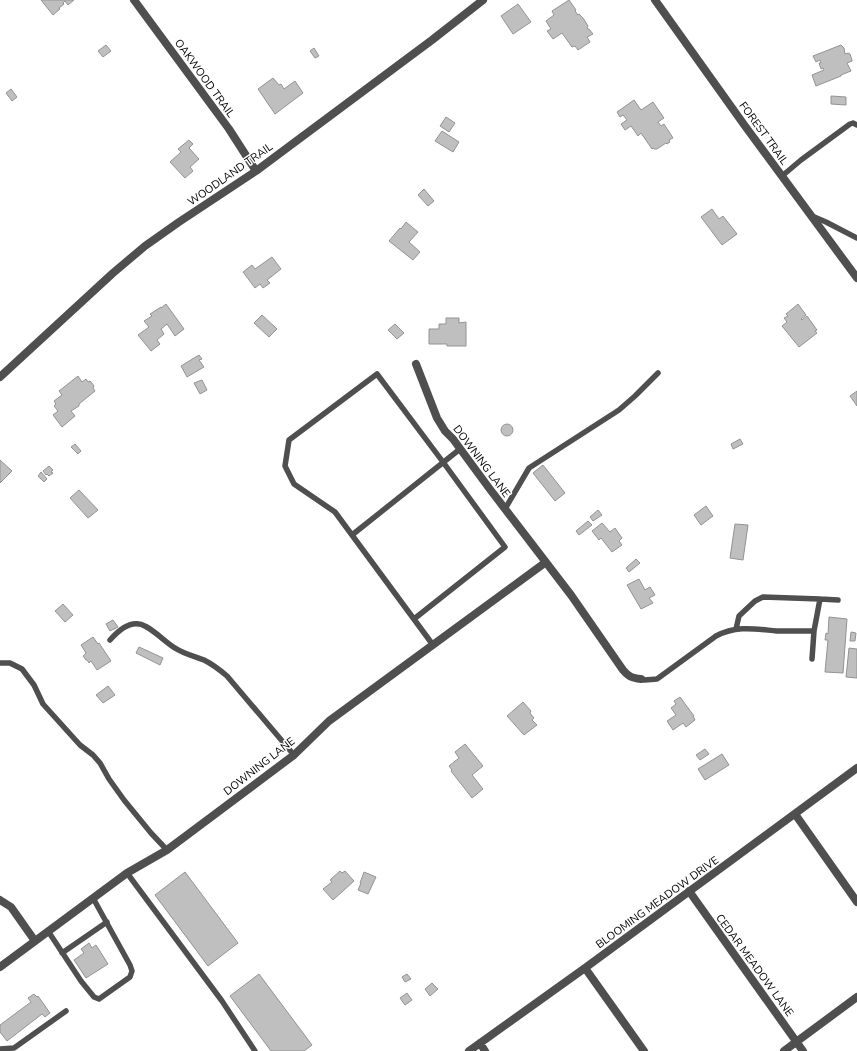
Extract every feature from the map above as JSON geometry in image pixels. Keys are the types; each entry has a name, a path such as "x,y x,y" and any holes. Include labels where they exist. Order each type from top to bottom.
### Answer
{"street":[{"name":"OAKWOOD TRAIL","path":"134,0 229,129 256,171"},
{"name":"WOODLAND TRAIL","path":"0,377 113,273 145,246 256,171 432,40 483,0"},
{"name":"FOREST TRAIL","path":"655,0 857,278"},
{"name":"DOWNING LANE","path":"416,364 437,418 445,431 453,439 571,595 623,670 629,676 641,679"},
{"name":"DOWNING LANE","path":"0,967 127,873 167,850 294,755 329,721 546,562"},
{"name":"BLOOMING MEADOW DRIVE","path":"469,1051 585,968 857,768"},
{"path":"795,814 857,902"},
{"name":"CEDAR MEADOW LANE","path":"689,891 803,1051"},
{"path":"0,900 11,907 35,941"},
{"path":"585,968 644,1051"},
{"path":"784,1051 857,997"},
{"path":"480,1043 485,1051"}],"lane":[{"path":"782,176 850,124 857,125"},
{"path":"812,216 857,238"},
{"path":"505,509 529,468 619,410 658,373"},
{"path":"414,619 505,547 444,462 377,374 289,440 285,466 294,484 335,512 433,645"},
{"path":"352,535 460,449"},
{"path":"736,629 739,616 755,601 763,597 838,600"},
{"path":"812,659 814,631 820,599"},
{"path":"110,640 119,631 130,625 140,624 147,627 175,648 191,656 204,660 227,676 294,755"},
{"path":"641,679 657,679 716,636 726,631 736,629 814,631"},
{"path":"0,663 10,663 22,668 34,685 43,704 80,745 93,755 124,800 167,850"},
{"path":"127,873 222,1001 255,1051"},
{"path":"48,931 81,981 94,997 99,999 130,977 132,972 130,965 93,898"},
{"path":"62,953 107,922"},
{"path":"0,1049 14,1048 66,1011"}],"building":[{"path":"41,0 74,0 68,5 65,1 59,8 60,9 53,15"},
{"path":"569,0 578,15 579,14 583,18 588,26 587,28 593,34 587,37 590,42 578,50 575,46 572,47 562,33 553,39 547,31 551,29 546,21 554,15 552,11"},
{"path":"518,4 531,22 513,34 501,16"},
{"path":"106,45 111,51 103,57 98,51"},
{"path":"841,45 844,48 845,54 850,54 852,61 847,63 851,71 816,86 812,75 824,70 823,68 821,69 819,63 821,63 820,60 816,62 813,56"},
{"path":"314,48 319,56 315,58 310,51"},
{"path":"273,78 279,85 281,84 284,89 295,81 303,93 275,114 258,89"},
{"path":"11,89 17,97 12,101 6,93"},
{"path":"831,96 846,97 846,105 831,104"},
{"path":"634,100 641,110 653,102 664,118 658,122 661,126 664,124 673,138 669,140 670,142 657,149 652,149 641,133 638,136 631,126 625,130 621,124 627,120 623,115 620,117 617,112"},
{"path":"446,117 455,123 449,132 440,126"},
{"path":"442,131 459,142 453,152 435,141"},
{"path":"189,140 193,144 189,148 199,159 190,167 193,171 185,178 170,162 181,152 178,149"},
{"path":"424,189 434,201 428,206 418,195"},
{"path":"712,209 719,219 723,216 737,234 722,245 701,217"},
{"path":"406,222 418,232 409,242 420,252 413,260 389,241"},
{"path":"272,257 281,269 267,280 270,283 263,288 260,284 255,288 243,272 252,265 255,269"},
{"path":"166,304 184,329 175,336 167,324 161,329 164,334 157,340 160,344 151,351 138,335 149,327 144,321 152,316 150,314"},
{"path":"798,304 806,315 801,319 802,320 807,316 817,330 815,331 817,333 799,347 782,326 787,322 784,318 788,316 786,314"},
{"path":"262,315 277,329 269,337 254,323"},
{"path":"446,318 459,318 459,323 466,322 466,346 429,344 429,329 439,329 439,324 446,324"},
{"path":"395,324 404,333 397,339 388,330"},
{"path":"199,355 202,359 199,360 204,367 187,377 181,366"},
{"path":"78,376 82,382 86,379 88,382 90,381 94,386 93,388 95,391 79,404 79,406 71,411 75,416 62,427 53,415 58,411 54,406 56,404 54,401 62,395 59,391"},
{"path":"202,380 207,390 200,394 194,383"},
{"path":"857,391 857,406 850,396"},
{"path":"505,424 509,424 513,430 509,436 505,436 501,432 501,428"},
{"path":"740,439 743,444 733,449 731,444"},
{"path":"75,444 81,451 78,454 71,447"},
{"path":"0,460 12,471 0,483"},
{"path":"543,465 565,493 555,501 533,473"},
{"path":"49,466 53,470 51,472 53,473 49,476 43,471"},
{"path":"41,472 47,479 44,482 38,476"},
{"path":"79,490 98,510 88,518 70,498"},
{"path":"706,506 713,516 701,525 694,515"},
{"path":"598,510 602,515 593,521 590,517"},
{"path":"588,521 592,525 579,535 576,531"},
{"path":"602,523 610,532 615,528 622,538 619,541 622,545 612,552 601,538 599,540 592,531"},
{"path":"735,524 748,525 743,560 730,558"},
{"path":"636,559 640,563 629,572 626,568"},
{"path":"639,579 645,590 650,587 655,595 649,598 653,603 641,609 627,585"},
{"path":"63,604 73,615 65,622 55,611"},
{"path":"829,617 847,619 843,673 825,672 828,640 825,640 826,633 828,634"},
{"path":"113,620 118,627 110,631 106,624"},
{"path":"851,632 856,633 855,641 850,641"},
{"path":"93,637 111,661 97,670 91,661 89,663 83,656 86,653 81,645"},
{"path":"139,647 163,658 160,665 136,653"},
{"path":"849,648 857,649 857,678 846,677"},
{"path":"108,686 115,695 103,703 96,695"},
{"path":"680,697 694,716 695,720 686,727 683,723 673,730 667,721 676,715 671,708 676,704 674,701"},
{"path":"523,702 531,711 530,713 534,718 532,720 537,725 524,735 507,716"},
{"path":"465,744 483,766 472,775 483,789 472,798 451,771 452,770 449,766 459,758 455,752"},
{"path":"705,749 709,754 700,760 696,755"},
{"path":"722,754 729,765 705,780 698,769"},
{"path":"340,871 342,873 345,871 354,881 333,900 323,889 332,882 330,880"},
{"path":"185,872 238,943 208,966 155,895"},
{"path":"364,872 376,877 368,894 358,890"},
{"path":"89,943 92,948 96,945 108,964 86,978 74,960 84,953 81,949"},
{"path":"259,974 312,1045 304,1051 271,1051 230,996"},
{"path":"407,974 411,979 405,982 402,977"},
{"path":"432,983 438,989 430,996 425,989"},
{"path":"407,993 412,1000 405,1005 400,998"},
{"path":"34,994 37,997 38,996 50,1013 45,1017 42,1014 7,1041 0,1032 0,1025 31,1002 28,998"}]}
